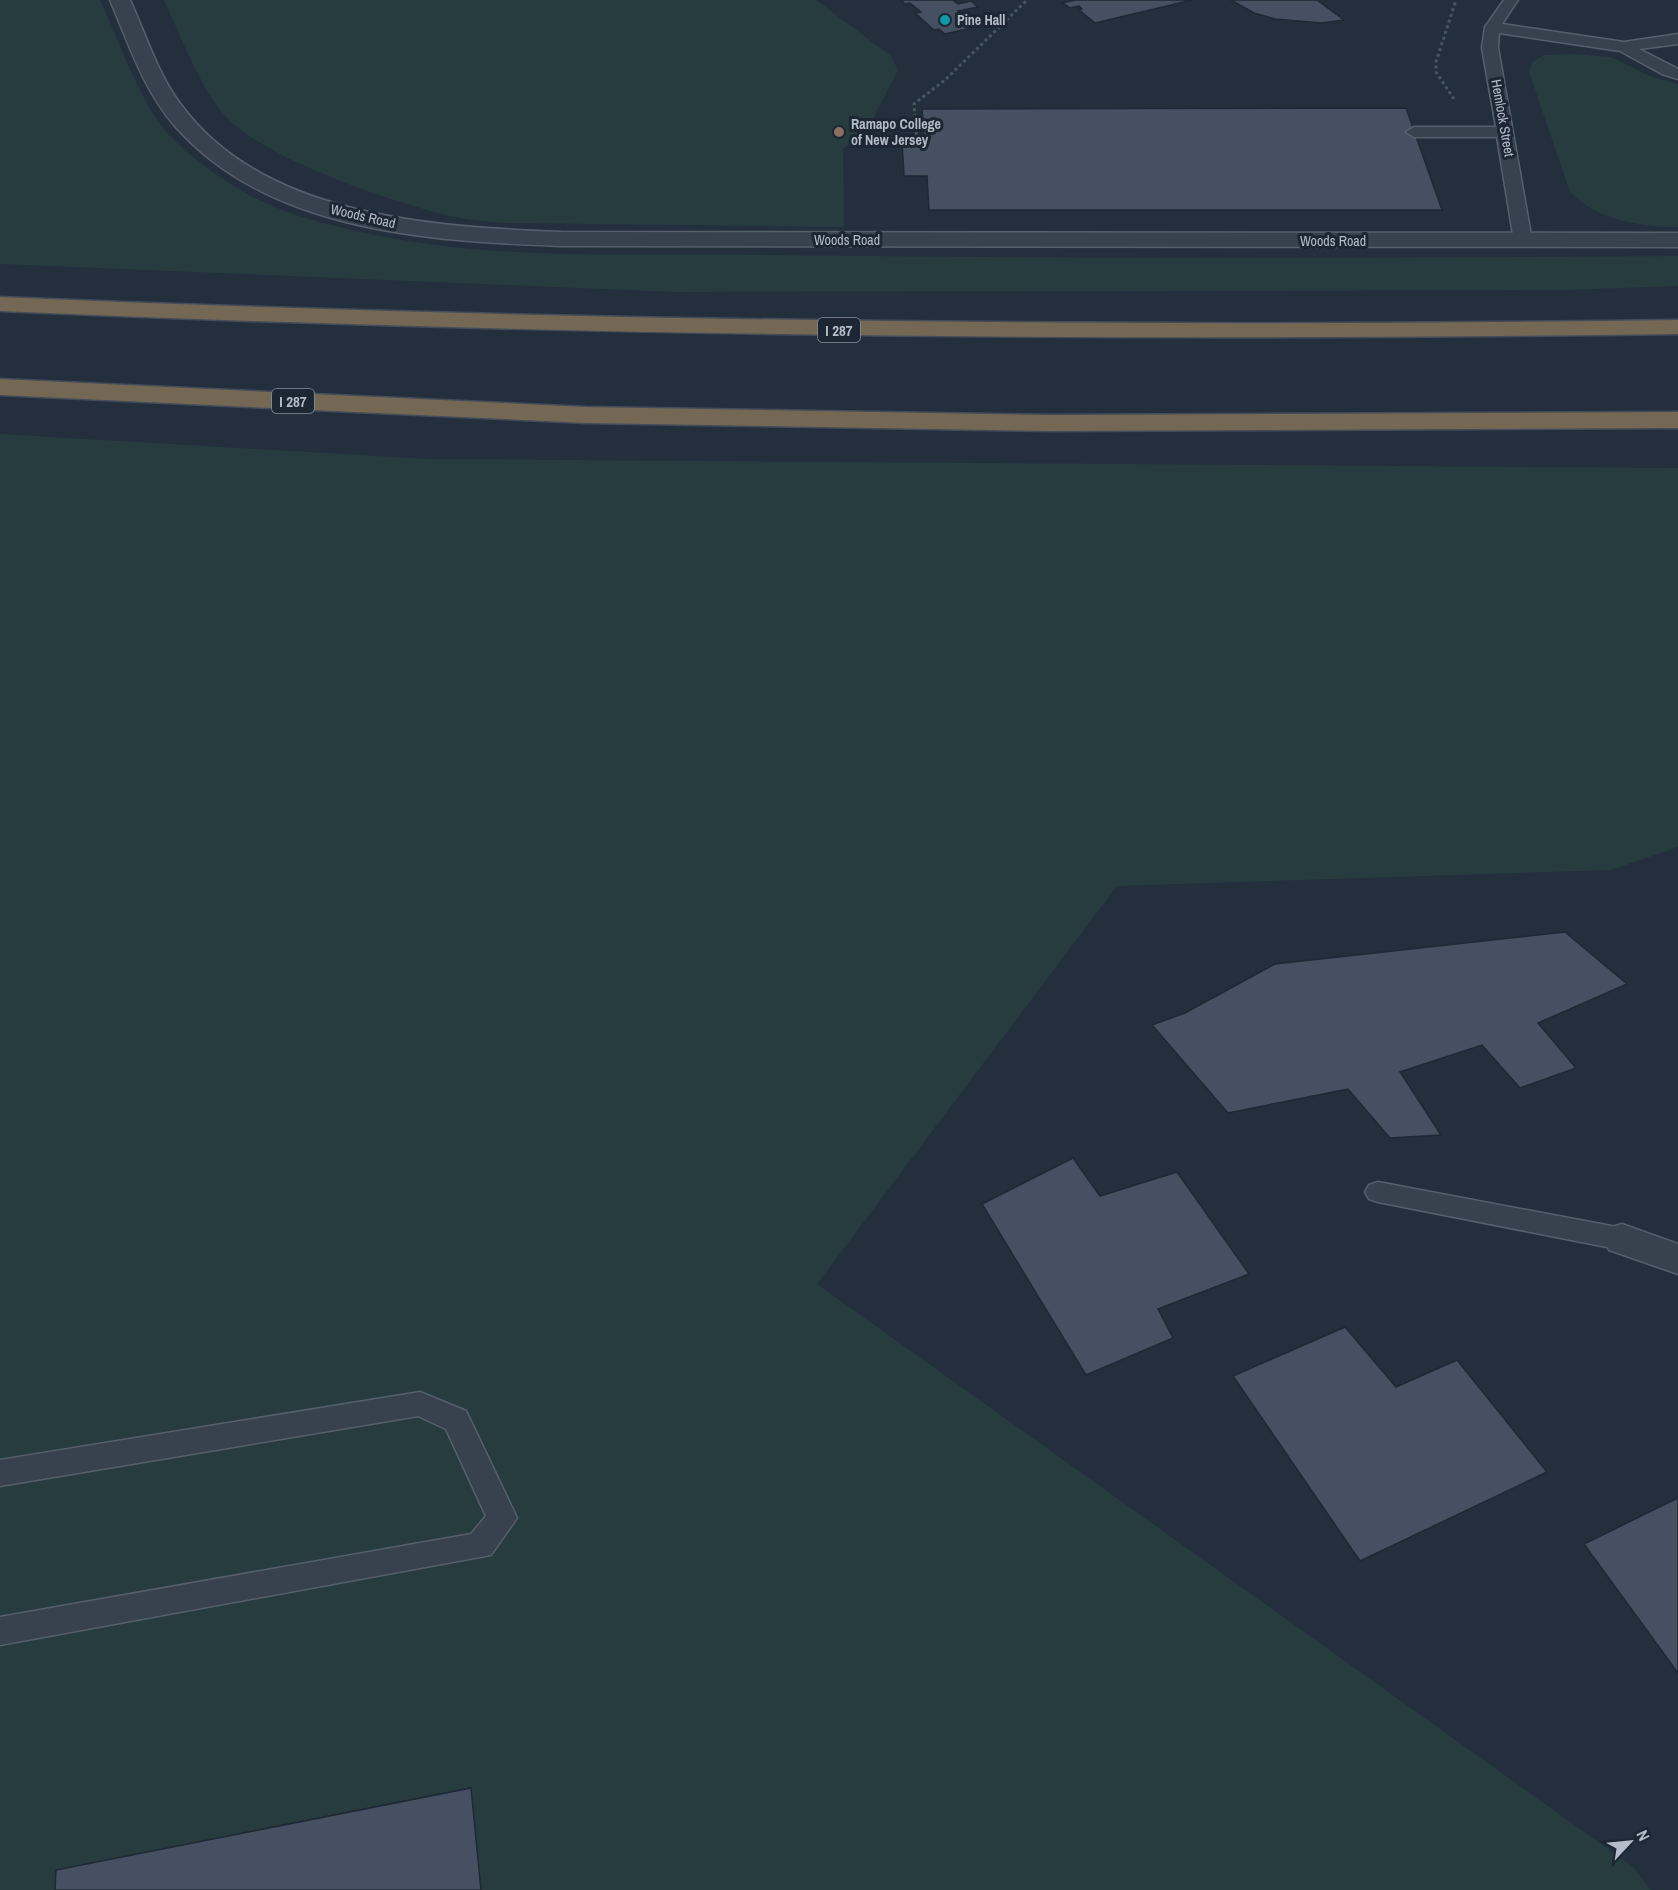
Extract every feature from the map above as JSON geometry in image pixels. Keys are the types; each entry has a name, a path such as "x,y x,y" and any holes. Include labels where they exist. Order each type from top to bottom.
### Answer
{"highway":[{"name":"I 287","path":"0,304 326,318 796,329 1263,333 1678,327"},
{"name":"I 287","path":"0,387 479,411 668,417 1052,423 1678,420"}],"street":[{"name":"Woods Road","path":"120,0 163,92 180,119 204,145 231,164 281,191 327,208 438,232 573,240 1678,240"},
{"path":"1622,1239 1678,1259"}],"lane":[{"path":"1510,0 1492,27 1624,47 1678,39"},
{"name":"Hemlock Street","path":"1492,27 1490,48 1523,241"},
{"path":"1624,47 1667,71 1678,74"},
{"path":"1414,132 1505,132"},
{"path":"1378,1192 1622,1239"},
{"path":"0,1473 420,1404 456,1420 502,1518 480,1546 0,1631"}],"path":[{"path":"917,141 914,104 945,80 1027,0"},
{"path":"1456,0 1436,62 1436,72 1472,132"}],"green space":[{"path":"0,0 100,0 137,84 155,116 164,129 196,159 246,193 282,210 356,231 407,241 510,252 614,255 1224,258 1678,256 1678,286 1568,290 675,292 0,264"},
{"path":"164,0 816,0 891,56 898,70 867,130 843,149 844,227 504,223 450,216 364,190 299,164 245,133 226,117 208,92"},
{"path":"1574,54 1611,57 1649,76 1678,84 1678,227 1620,220 1593,209 1570,192 1529,72 1532,62 1544,55"},
{"path":"0,434 427,459 1678,468 1678,847 1611,870 1117,886 817,1284 1632,1866 1651,1890 0,1890"}],"building":[{"name":"Pine Hall","path":"901,0 957,0 954,1 958,4 971,1 978,7 958,11 976,27 945,34 939,29 934,30 915,13 921,12 910,3 905,4"},
{"path":"1075,0 1192,0 1095,23 1079,10 1082,9 1079,6 1070,8 1062,3"},
{"path":"1231,0 1317,0 1344,20 1322,23 1275,19 1254,13"},
{"path":"1406,108 1442,210 929,210 927,176 904,176 902,141 924,141 922,109"},
{"path":"1565,932 1627,984 1538,1023 1576,1068 1520,1088 1482,1045 1400,1072 1441,1135 1390,1138 1348,1089 1228,1113 1152,1025 1185,1013 1275,964"},
{"path":"1073,1158 1100,1196 1177,1172 1249,1274 1158,1309 1173,1338 1086,1375 982,1204"},
{"path":"1345,1327 1396,1387 1457,1360 1547,1472 1360,1561 1233,1376"},
{"path":"1678,1498 1678,1673 1584,1544"},
{"path":"471,1788 481,1890 55,1890 56,1870"}],"place":[{"name":"Pine Hall","path":"945,20"},
{"name":"Ramapo College of New Jersey","path":"839,132"}]}
